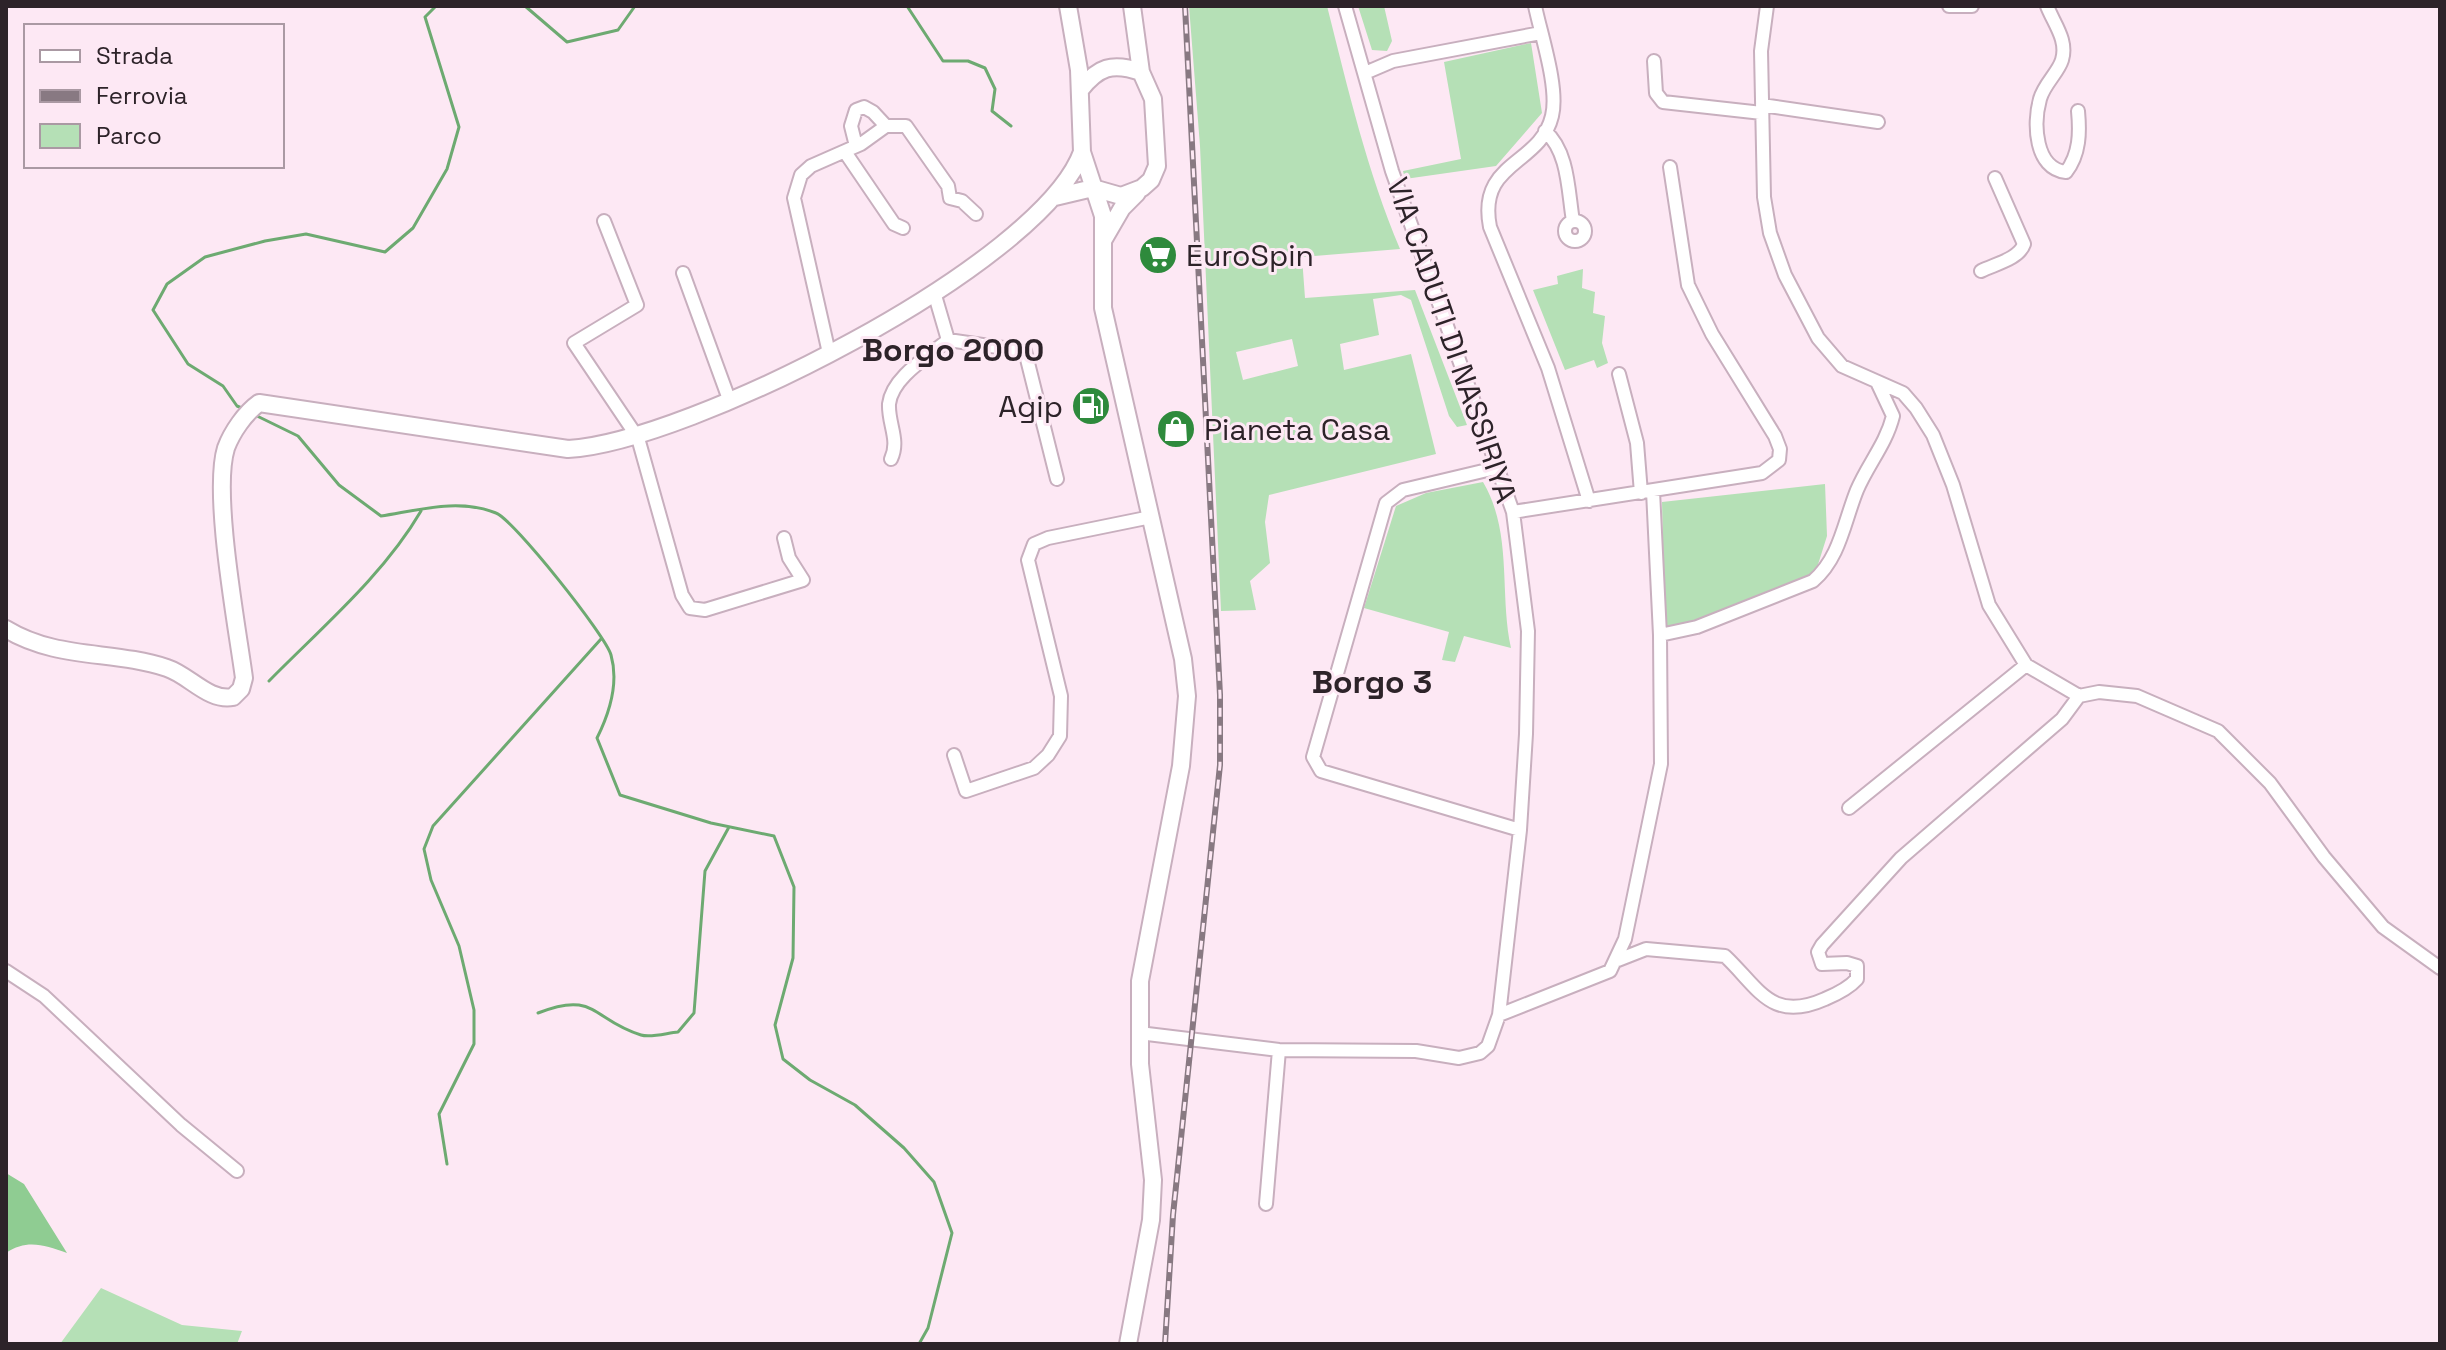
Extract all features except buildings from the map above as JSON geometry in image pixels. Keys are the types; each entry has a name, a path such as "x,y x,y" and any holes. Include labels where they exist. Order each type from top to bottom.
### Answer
{"main road":[{"path":"1068,6 1080,90 1082,152 1100,202 1104,240 1103,308 1183,659 1187,696 1181,766 1145,946 1139,1033 1153,1180 1151,1220 1128,1344"},
{"path":"1104,240 1122,208 1151,180 1157,166 1153,99 1141,72 1132,6"},
{"path":"1080,90 1128,49 1133,27"},
{"path":"1073,45 1082,56 1108,67 1141,72"},
{"path":"6,629 30,642 60,652 169,669 224,699 241,689 244,678 222,469 232,434 252,408 266,402 370,421 568,449 595,448 638,438 730,402 829,353 982,262 1054,198 1076,169 1082,152"},
{"path":"1054,198 1093,188 1121,196 1142,188"}],"street":[{"name":"VIA CADUTI DI NASSIRIYA","path":"1139,1033 1279,1050 1416,1051 1470,1057 1488,1046 1499,1015 1520,830 1528,631 1513,512 1500,467 1421,256 1345,6"},
{"path":"1535,6 1553,99 1545,131 1495,180 1486,210 1490,227 1548,368 1589,501"},
{"path":"1767,6 1761,51 1764,197 1770,233 1785,275 1818,338 1842,366 1903,393 1933,435 1953,485 1989,605 2026,665 2079,696 2099,692 2137,696 2218,731 2270,783 2324,857 2383,927 2440,968"},
{"path":"1949,6 1972,6"},
{"path":"2047,6 2062,34 2061,61 2046,85 2037,118 2042,155 2046,164 2055,171 2066,172 2073,163 2080,129 2078,111"},
{"path":"1365,73 1393,61 1541,33"},
{"path":"1654,61 1656,93 1663,102 1878,122"},
{"path":"886,126 864,107 856,110 851,126 850,149 894,224 903,228"},
{"path":"829,353 794,198 801,175 811,166 850,149 886,126 906,126 948,186 950,198 962,201 976,214"},
{"path":"1545,131 1556,141 1561,152 1573,221"},
{"path":"1513,512 1762,473 1779,460 1780,449 1712,334 1688,285 1670,167"},
{"path":"1981,271 2013,256 2024,244 1995,178"},
{"path":"604,221 637,305 574,343 638,438 682,595 690,608 705,610 803,580 789,558 784,538"},
{"path":"683,273 730,402"},
{"path":"934,292 948,340"},
{"path":"891,459 896,448 889,404 896,384 948,340 1025,351 1057,479"},
{"path":"1499,1015 1610,971 1618,960 1661,764 1660,635 1647,492 1619,374"},
{"path":"1660,635 1697,627 1813,581 1828,567 1858,487 1887,439 1893,416 1877,382"},
{"path":"1500,467 1403,490 1386,503 1313,757 1321,771 1520,830"},
{"path":"954,755 966,791 1034,768 1060,736 1061,696 1028,560 1034,544 1151,517"},
{"path":"1849,808 2026,665"},
{"path":"1618,960 1646,949 1725,956 1753,987 1775,1004 1788,1007 1817,1003 1852,985 1857,979 1857,966 1847,963 1822,964 1818,952 1822,945 1901,858 2062,719 2079,696"},
{"path":"6,971 44,996 181,1125 237,1171"},
{"path":"1266,1204 1279,1050"}],"green space":[{"path":"1189,6 1327,6 1368,160 1400,249 1302,257 1305,298 1415,290 1467,425 1457,427 1449,416 1411,300 1401,295 1373,299 1379,335 1340,344 1344,370 1411,354 1436,454 1269,495 1265,522 1270,563 1250,581 1256,610 1221,611 1200,146","holes":["1292,339 1298,366 1243,380 1236,352"]},
{"path":"1358,6 1384,6 1392,41 1387,51 1372,50"},
{"path":"1531,43 1542,113 1496,166 1405,179 1403,171 1461,159 1444,62"},
{"path":"1583,269 1582,288 1595,292 1593,313 1605,316 1602,343 1608,363 1597,368 1594,360 1565,370 1533,290 1558,284 1557,276"},
{"path":"1483,482 1492,502 1502,542 1511,648 1464,636 1455,662 1442,660 1449,632 1364,608 1396,506 1426,493"},
{"path":"1825,484 1827,536 1815,574 1705,621 1665,629 1662,502"},
{"path":"6,1173 24,1184 67,1253 28,1245 6,1253"},
{"path":"101,1288 182,1325 242,1331 237,1344 60,1344"}],"waterway":[{"path":"244,409 237,406 223,386 188,364 153,310 167,284 205,257 306,234 385,252 413,228 447,169 459,127 425,17 436,6"},
{"path":"525,6 567,42 618,30 635,6"},
{"path":"907,6 943,61 968,61 985,68 995,89 992,111 1011,126"},
{"path":"255,415 298,436 339,485 381,516 424,508 468,506 496,513 506,520 577,603 611,655 614,676 612,697 597,738 620,795 711,823 774,836 794,887 793,958 775,1025 783,1059 810,1080 855,1105 904,1148 934,1182 952,1233 928,1328 919,1344"},
{"path":"269,681 389,558 421,511"},
{"path":"447,1164 439,1114 474,1044 474,1010 459,946 431,880 424,849 433,826 601,639"},
{"path":"538,1013 557,1007 583,1006 641,1035 678,1032 694,1013 705,871 729,827"}],"railway":[{"path":"1165,1344 1173,1215 1220,765 1220,695 1185,6"}],"place":[{"name":"EuroSpin","path":"1158,255"},
{"name":"Agip","path":"1091,406"},
{"name":"Pianeta Casa","path":"1176,429"}],"district":[{"name":"Borgo 2000","path":"953,350"},
{"name":"Borgo 3","path":"1372,682"}]}
